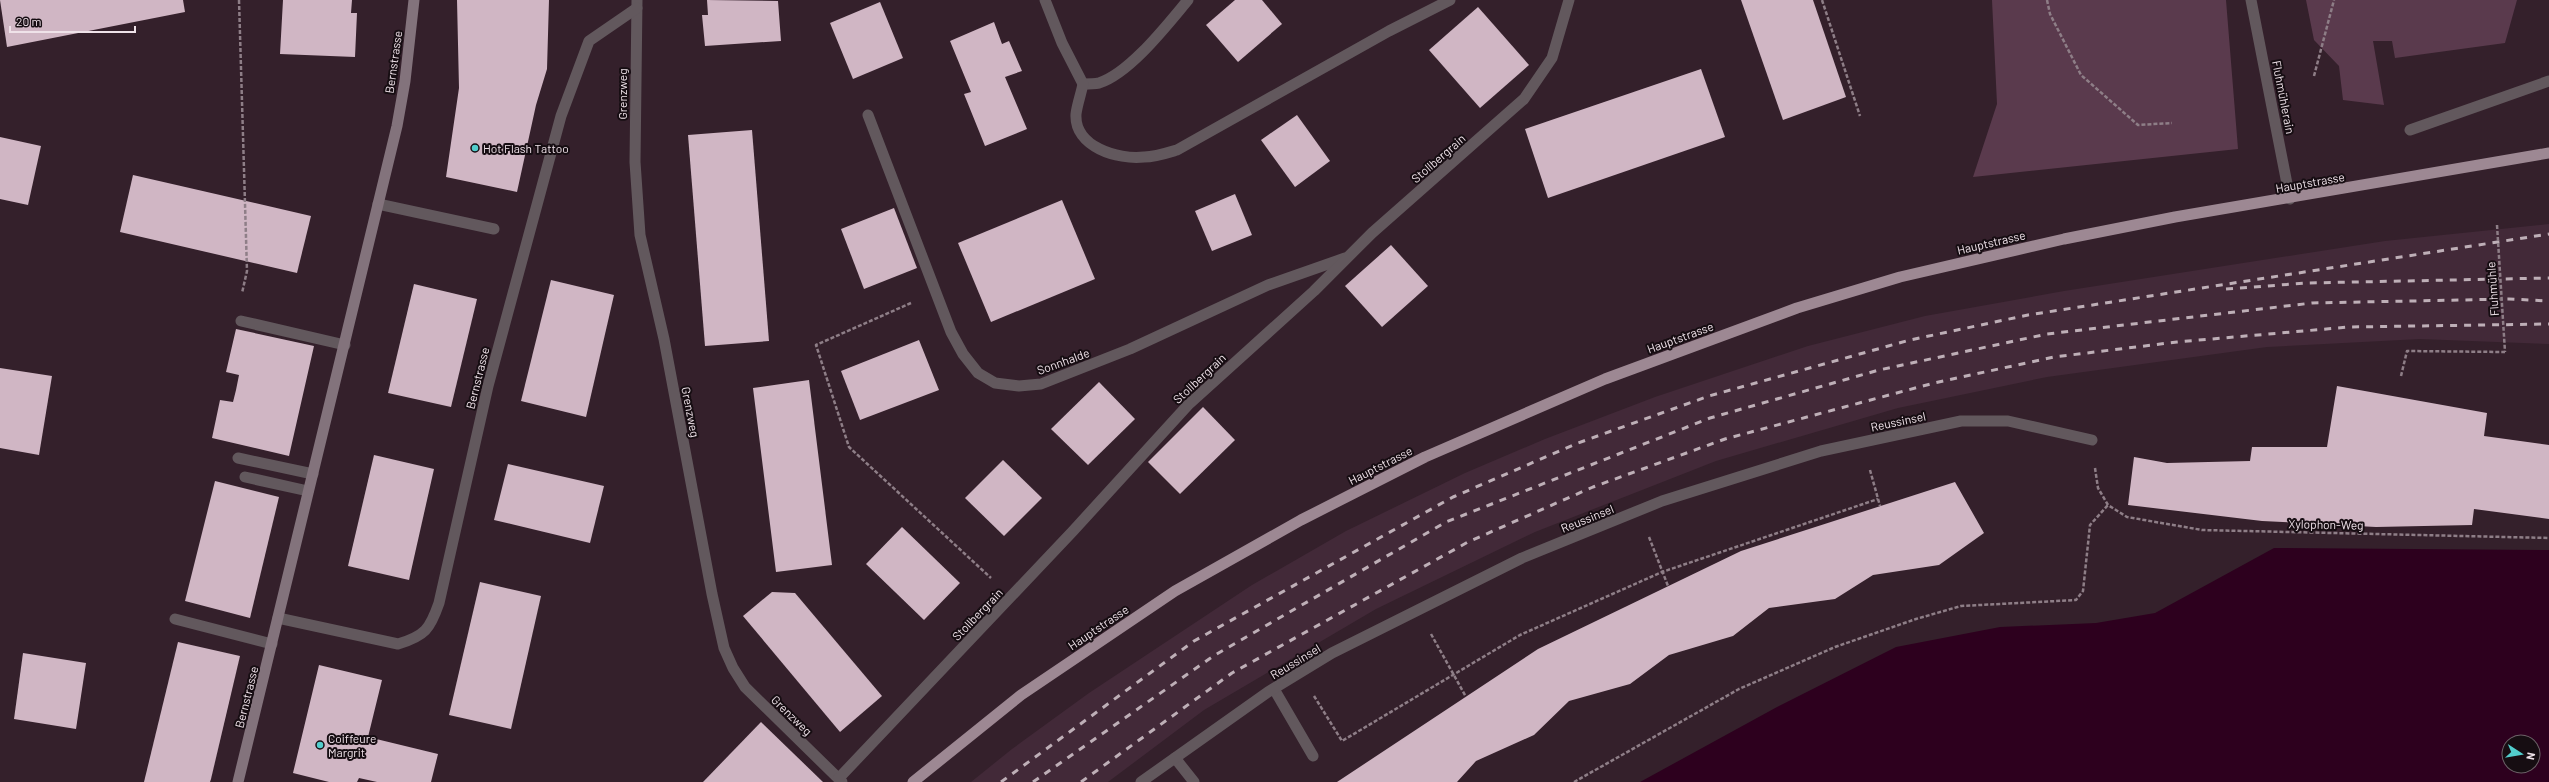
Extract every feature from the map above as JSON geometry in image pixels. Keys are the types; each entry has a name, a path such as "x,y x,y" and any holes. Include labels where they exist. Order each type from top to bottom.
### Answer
{"main road":[{"name":"Bernstrasse","path":"238,782 378,204 405,80 414,0"},
{"name":"Hauptstrasse","path":"913,782 1021,695 1175,591 1301,520 1425,457 1605,379 1797,308 1900,277 2064,239 2175,217 2290,199 2549,153"}],"street":[{"path":"1045,0 1062,42 1083,84 1076,116 1082,138 1096,148 1117,155 1143,158 1177,150 1389,31 1450,0"},
{"path":"1083,84 1098,83 1121,71 1159,35 1188,0"},
{"name":"Stollbergrain","path":"841,780 1188,405 1314,291 1372,233 1524,99 1552,58 1569,0"},
{"name":"Fluhmühlerain","path":"2251,0 2290,199"},
{"name":"Bernstrasse","path":"278,618 398,644 417,639 432,625 439,603 488,386 561,116 589,41 637,4"},
{"name":"Grenzweg","path":"637,4 635,155 640,235 664,339 712,594 724,648 745,688 841,780"},
{"path":"2410,130 2549,81"},
{"name":"Sonnhalde","path":"868,115 937,292 951,332 962,354 978,373 995,382 1019,386 1041,384 1130,349 1268,285 1348,257"},
{"path":"378,204 494,229"},
{"path":"241,321 344,345"},
{"name":"Reussinsel","path":"1141,782 1274,689 1332,653 1522,558 1662,501 1821,451 1961,421 2008,421 2092,440"},
{"path":"238,458 313,474"},
{"path":"245,476 308,491"},
{"path":"175,619 272,644"},
{"path":"1274,689 1313,756"},
{"path":"1175,758 1194,782"}],"path":[{"path":"239,0 247,271 242,294 248,296"},
{"path":"1822,0 1860,116"},
{"path":"2048,0 2050,14 2081,75 2138,125 2172,123"},
{"path":"2314,76 2334,0"},
{"name":"Fluhmühle","path":"2401,376 2407,351 2505,352 2497,225"},
{"path":"937,292 816,345 850,447 1012,596"},
{"path":"1574,782 1739,689 1835,647 1916,619 1961,606 2076,600 2083,590 2090,525 2108,505 2098,488 2092,440"},
{"path":"1872,480 1880,506"},
{"path":"1301,672 1342,741 1520,635 1662,572 1878,499"},
{"name":"Xylophon-Weg","path":"2108,505 2127,517 2202,530 2549,538"},
{"path":"1654,551 1668,586"},
{"path":"1444,657 1466,697"}],"shaded area":[{"path":"1992,0 2226,0 2238,149 1973,177 1997,104"},
{"path":"2306,0 2517,0 2505,43 2395,58 2392,41 2373,41 2384,105 2343,100 2339,66 2314,40"},
{"path":"2549,224 2549,344 2420,339 2267,347 2047,377 1898,408 1716,461 1535,532 1376,609 1204,710 1108,782 971,782 1012,749 1089,693 1252,585 1346,531 1465,473 1545,439 1655,397 1808,346 1925,316 2064,291 2385,241"},
{"path":"2274,548 2549,550 2549,782 1640,782 1777,707 1896,647 2000,627 2096,623 2155,613"}],"building":[{"path":"0,0 183,0 185,12 7,47"},
{"path":"283,0 352,0 351,13 357,13 355,57 280,54"},
{"path":"457,0 549,0 547,69 536,105 517,192 446,177 459,88"},
{"path":"707,0 778,1 781,41 705,46 702,15 708,15"},
{"path":"1235,0 1262,0 1282,24 1238,62 1206,25"},
{"path":"1741,0 1813,0 1846,97 1783,120"},
{"path":"880,2 903,58 853,79 830,23"},
{"path":"1478,7 1529,65 1480,108 1429,50"},
{"path":"994,22 1002,44 1009,41 1022,71 1005,77 1027,129 985,146 964,94 971,92 950,41"},
{"path":"1701,69 1725,137 1548,198 1525,129"},
{"path":"1297,115 1330,161 1295,187 1261,140"},
{"path":"752,130 769,341 705,346 688,135"},
{"path":"0,137 41,146 28,205 0,199"},
{"path":"133,175 311,216 297,273 120,232"},
{"path":"1235,194 1252,235 1212,251 1195,211"},
{"path":"1062,200 1095,279 991,322 958,243"},
{"path":"894,208 917,268 864,289 841,229"},
{"path":"1391,245 1428,286 1382,327 1345,286"},
{"path":"551,280 614,295 586,417 521,401"},
{"path":"414,284 477,299 451,407 388,393"},
{"path":"236,329 314,346 289,456 212,438 220,400 233,402 236,390 239,375 226,372"},
{"path":"919,340 939,390 860,420 841,371"},
{"path":"0,368 52,376 39,455 0,448"},
{"path":"809,380 832,565 776,572 753,388"},
{"path":"1099,382 1135,419 1088,465 1051,429"},
{"path":"2337,386 2487,413 2484,436 2549,445 2549,519 2474,509 2472,525 2376,527 2262,521 2128,505 2134,457 2167,463 2250,461 2252,447 2327,447"},
{"path":"1203,407 1235,440 1180,494 1148,462"},
{"path":"374,455 434,469 409,580 348,566"},
{"path":"1003,460 1042,498 1004,536 965,498"},
{"path":"508,464 604,486 590,543 494,520"},
{"path":"215,481 279,497 250,618 185,601"},
{"path":"1955,482 1984,533 1939,565 1873,575 1835,599 1769,608 1733,636 1669,655 1630,684 1569,701 1534,735 1476,761 1457,782 1337,782 1538,649 1741,551"},
{"path":"902,527 960,583 924,620 866,564"},
{"path":"480,582 541,596 511,729 449,715"},
{"path":"772,592 795,593 882,696 840,732 743,616"},
{"path":"178,642 240,656 211,779 210,782 144,782"},
{"path":"23,653 86,663 76,729 14,719"},
{"path":"319,665 382,680 368,737 438,754 431,782 377,782 359,778 357,782 329,782 293,773"},
{"path":"761,722 823,782 703,782"}],"railway":[{"path":"1001,782 1194,641 1453,497 1578,443 1709,396 1910,340 2028,315 2549,234"},
{"path":"2226,289 2307,283 2549,278"},
{"path":"1033,782 1215,655 1446,522 1710,418 1879,370 2047,334 2312,303 2509,299 2549,301"},
{"path":"1081,782 1232,673 1468,542 1593,487 1725,439 1934,383 2054,357 2177,342 2349,327 2549,324"}],"place":[{"name":"Hot Flash Tattoo","path":"475,148"},
{"name":"Coiffeure Margrit","path":"320,745"}]}
